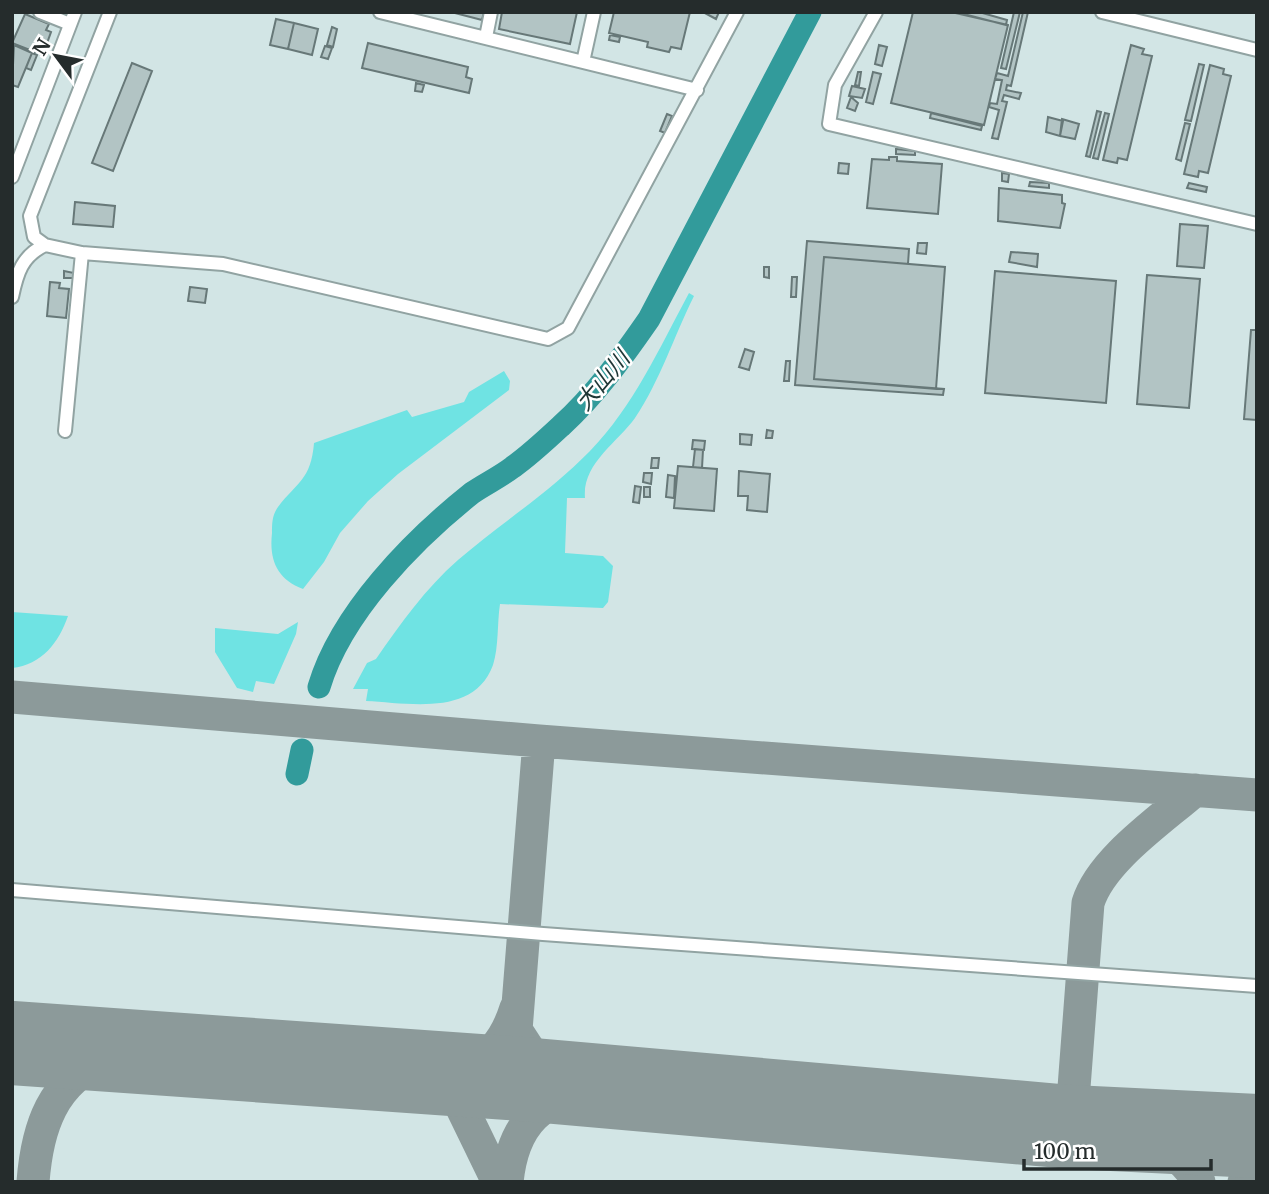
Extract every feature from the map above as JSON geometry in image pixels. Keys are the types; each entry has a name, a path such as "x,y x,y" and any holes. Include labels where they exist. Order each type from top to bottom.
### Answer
{"street":[{"path":"12,177 73,18 40,12"},
{"path":"110,12 30,216 34,237 45,245 82,253 223,264 538,338 555,337 568,328 737,12"},
{"path":"380,12 426,18 486,37 697,90"},
{"path":"486,37 491,12"},
{"path":"583,62 594,12"},
{"path":"876,12 835,85 830,124 1257,224"},
{"path":"1102,12 1257,50"},
{"path":"12,297 20,267 31,252 45,245"},
{"path":"65,431 82,253"},
{"path":"12,890 543,934 1257,986"}],"shaded area":[{"path":"689,293 694,296 644,404 628,427 595,464 589,475 585,498 567,498 565,553 603,556 613,566 608,602 603,608 500,604 493,665 484,682 471,693 456,700 438,703 366,701 368,689 353,689 367,663 376,659 414,607 446,571 558,481 605,434 645,376"},
{"path":"504,371 510,381 509,390 398,474 368,501 340,533 324,562 303,589 281,574 272,552 273,516 306,473 314,443 407,410 412,417 464,402 469,392"},
{"path":"12,612 68,616 60,635 48,651 32,662 12,668"},
{"path":"298,622 296,634 274,684 256,681 253,692 237,688 215,652 215,628 278,634"}],"building":[{"path":"451,12 484,12 482,20"},
{"path":"502,12 577,12 570,44 499,29"},
{"path":"614,12 690,12 681,49 671,47 669,52 647,47 648,42 609,33"},
{"path":"703,12 719,12 716,19"},
{"path":"913,12 951,12 1008,25 984,125 891,103"},
{"path":"956,12 979,12 1007,20 1006,25"},
{"path":"1014,12 1020,12 1006,69 1001,68"},
{"path":"1023,12 1028,12 1011,86 1007,85 1006,90 1021,93 1019,99 1004,95 1002,101 1007,102 998,139 992,138 999,110 989,107 990,103 997,104 1002,80 995,79 997,73 1008,76"},
{"path":"25,14 49,24 46,30 51,32 46,46 37,46 35,52 12,43"},
{"path":"276,19 294,23 288,49 270,45"},
{"path":"294,23 318,29 312,55 288,49"},
{"path":"332,27 337,29 333,47 327,45"},
{"path":"610,35 620,37 619,42 609,40"},
{"path":"368,43 468,67 466,77 472,79 469,93 362,68"},
{"path":"14,45 32,53 18,87 12,85"},
{"path":"879,45 887,47 882,66 875,64"},
{"path":"1131,45 1144,49 1142,54 1152,56 1127,160 1118,158 1117,163 1103,160"},
{"path":"325,46 332,48 328,59 321,57"},
{"path":"32,53 37,55 31,70 26,68"},
{"path":"132,63 152,71 113,171 92,163"},
{"path":"1199,64 1204,65 1191,121 1185,120"},
{"path":"1210,65 1224,69 1223,74 1231,76 1208,173 1199,171 1198,177 1184,174"},
{"path":"858,72 861,72 859,86 855,85"},
{"path":"873,72 881,74 873,104 866,102"},
{"path":"416,83 424,85 422,92 415,91"},
{"path":"852,86 865,89 862,98 849,96"},
{"path":"851,97 858,103 855,111 847,108"},
{"path":"1097,111 1101,112 1090,157 1086,156"},
{"path":"931,113 982,126 981,130 930,118"},
{"path":"1105,113 1109,114 1098,159 1093,158"},
{"path":"667,114 672,116 665,133 660,131"},
{"path":"1048,117 1063,121 1060,136 1046,132"},
{"path":"1062,119 1079,124 1075,139 1060,136"},
{"path":"1185,123 1190,124 1181,161 1176,159"},
{"path":"896,149 915,151 915,155 896,154"},
{"path":"889,157 897,157 897,161 942,164 938,214 867,208 872,159 889,160"},
{"path":"839,163 849,164 848,174 838,173"},
{"path":"1002,173 1009,174 1008,182 1002,181"},
{"path":"1030,182 1049,183 1049,188 1029,186"},
{"path":"1189,183 1207,187 1206,192 1187,188"},
{"path":"999,188 1062,195 1062,203 1065,204 1060,228 998,221"},
{"path":"75,202 115,206 113,227 73,224"},
{"path":"1180,224 1208,226 1204,268 1177,266"},
{"path":"807,241 909,249 908,264 824,257 814,379 944,389 943,395 795,385"},
{"path":"918,243 927,243 926,254 917,253"},
{"path":"1011,252 1038,254 1037,267 1009,262"},
{"path":"824,257 945,267 936,389 814,379"},
{"path":"764,267 769,267 769,278 764,277"},
{"path":"64,271 74,273 74,278 64,278"},
{"path":"995,271 1116,281 1106,403 985,393"},
{"path":"1147,275 1200,279 1189,408 1137,404"},
{"path":"792,277 797,277 796,297 791,297"},
{"path":"50,282 60,283 59,288 69,289 66,318 47,316"},
{"path":"190,287 207,289 205,303 188,301"},
{"path":"1251,330 1257,330 1257,420 1244,419"},
{"path":"745,349 754,352 749,370 739,367"},
{"path":"786,361 790,361 789,381 784,381"},
{"path":"767,430 773,431 772,438 766,438"},
{"path":"740,434 752,435 751,445 740,444"},
{"path":"693,440 705,441 704,450 692,449"},
{"path":"695,449 703,450 702,468 693,467"},
{"path":"652,458 659,458 658,468 651,468"},
{"path":"678,466 717,469 714,511 674,508"},
{"path":"739,471 770,474 767,512 747,510 748,496 738,496"},
{"path":"644,473 652,473 651,484 643,482"},
{"path":"668,475 675,476 674,498 666,497"},
{"path":"635,486 641,487 639,503 633,502"},
{"path":"644,487 650,487 650,497 644,497"}],"waterway":[{"name":"大山川","path":"319,687 329,659 344,632 362,605 403,556 472,493 508,471 550,437 586,401 629,348 649,319 810,12"},
{"name":"大山川","path":"297,774 302,750"}],"taxiway":[{"path":"12,697 539,741 1257,795"},
{"path":"539,741 516,1030 533,1056 569,1083"},
{"path":"1071,1127 1088,903 1095,887 1119,856 1195,790"},
{"path":"458,1076 479,1062 501,1041 516,1008"},
{"path":"33,1182 44,1125 60,1093 88,1068 133,1051"},
{"path":"446,1075 498,1182"},
{"path":"507,1182 516,1143 534,1116 561,1097 599,1086"},
{"path":"1125,1127 1157,1142 1176,1155 1199,1182"},
{"path":"1244,1182 1257,1169"}],"runway":[{"path":"12,1043 509,1078 1071,1127 1257,1136"}]}
